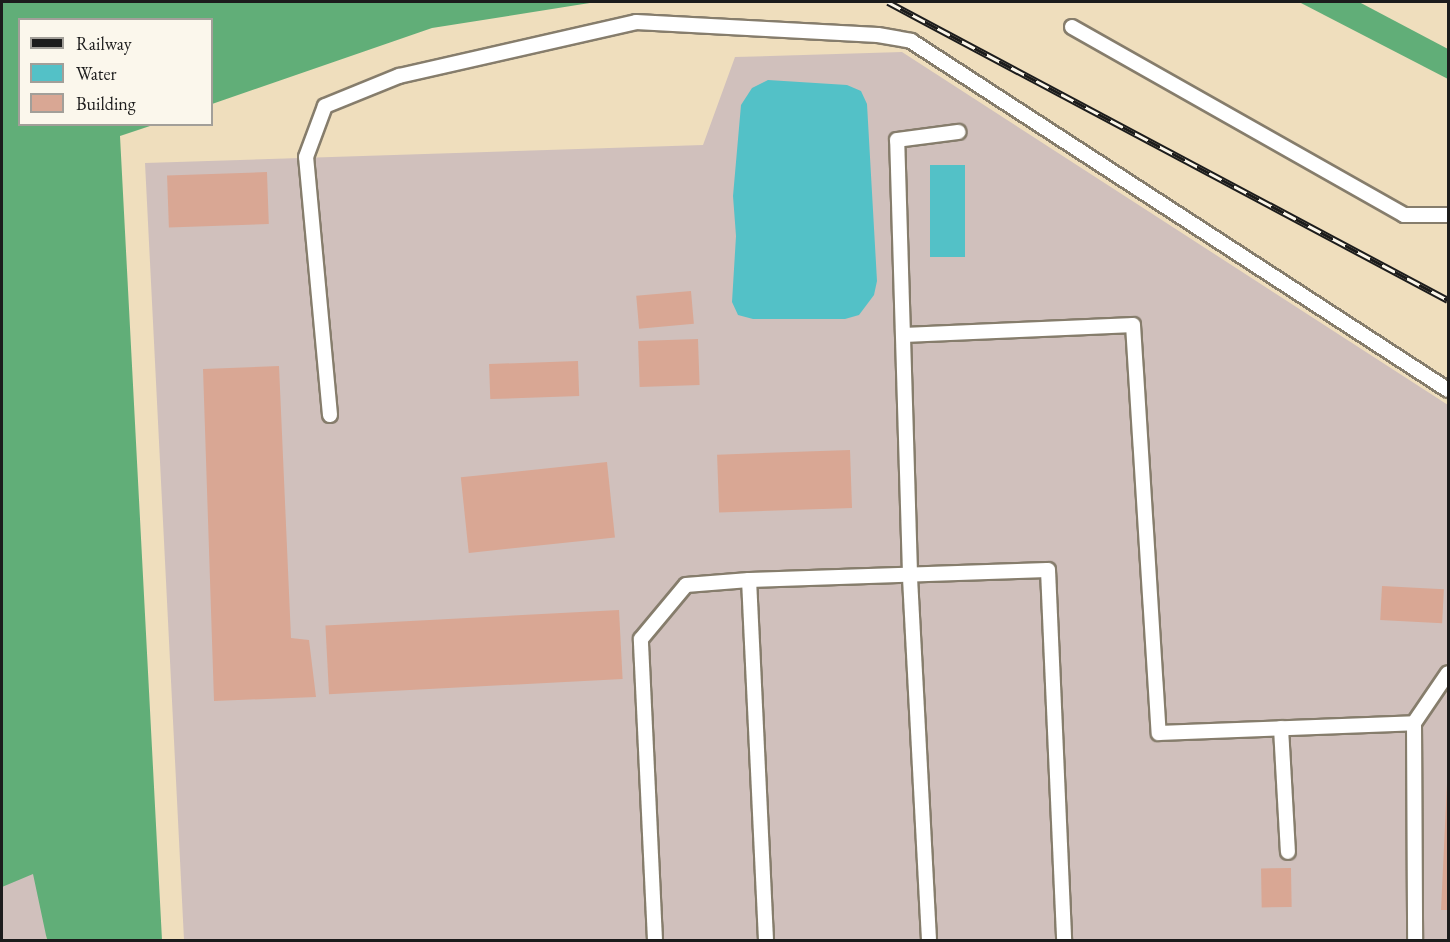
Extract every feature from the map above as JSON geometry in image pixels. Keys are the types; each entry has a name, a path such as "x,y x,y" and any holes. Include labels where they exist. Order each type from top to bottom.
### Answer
{"lane":[{"path":"330,414 306,157 325,105 399,76 636,22 878,35 911,40 1449,390"},
{"path":"1072,27 1404,215 1449,215"},
{"path":"929,940 910,573 905,335 897,140 958,132"},
{"path":"905,335 1133,325 1160,733 1414,723"},
{"path":"655,940 641,639 686,585 910,573 1048,570 1064,940"},
{"path":"749,580 766,940"},
{"path":"1415,940 1414,723 1449,673"},
{"path":"1281,728 1288,852"}],"shaded area":[{"path":"902,52 1448,405 1448,940 184,940 145,163 703,145 735,57"},
{"path":"2,792 61,798 46,940 2,940"}],"green space":[{"path":"2,2 596,2 432,28 213,104 213,18 18,18 18,126 150,126 120,136 162,940 47,940 33,874 2,887"},
{"path":"1299,2 1359,2 1448,49 1448,79"}],"water":[{"path":"768,80 847,85 861,91 867,104 877,281 874,295 859,315 845,319 753,319 738,315 732,302 736,236 733,196 741,105 752,88"},
{"path":"930,165 965,165 965,257 930,257"}],"building":[{"path":"267,172 269,224 169,227 167,175"},
{"path":"691,291 694,324 639,329 636,296"},
{"path":"698,339 700,385 640,387 638,341"},
{"path":"578,361 579,396 490,399 489,364"},
{"path":"279,366 291,638 309,640 316,697 214,701 203,369"},
{"path":"850,450 852,508 719,513 717,455"},
{"path":"607,462 615,538 469,553 461,477"},
{"path":"1382,586 1444,589 1442,623 1380,620"},
{"path":"619,610 623,679 329,694 325,625"},
{"path":"1447,783 1448,910 1441,910"},
{"path":"1291,868 1292,907 1262,908 1261,869"}],"railway":[{"path":"888,2 1448,300"}]}
